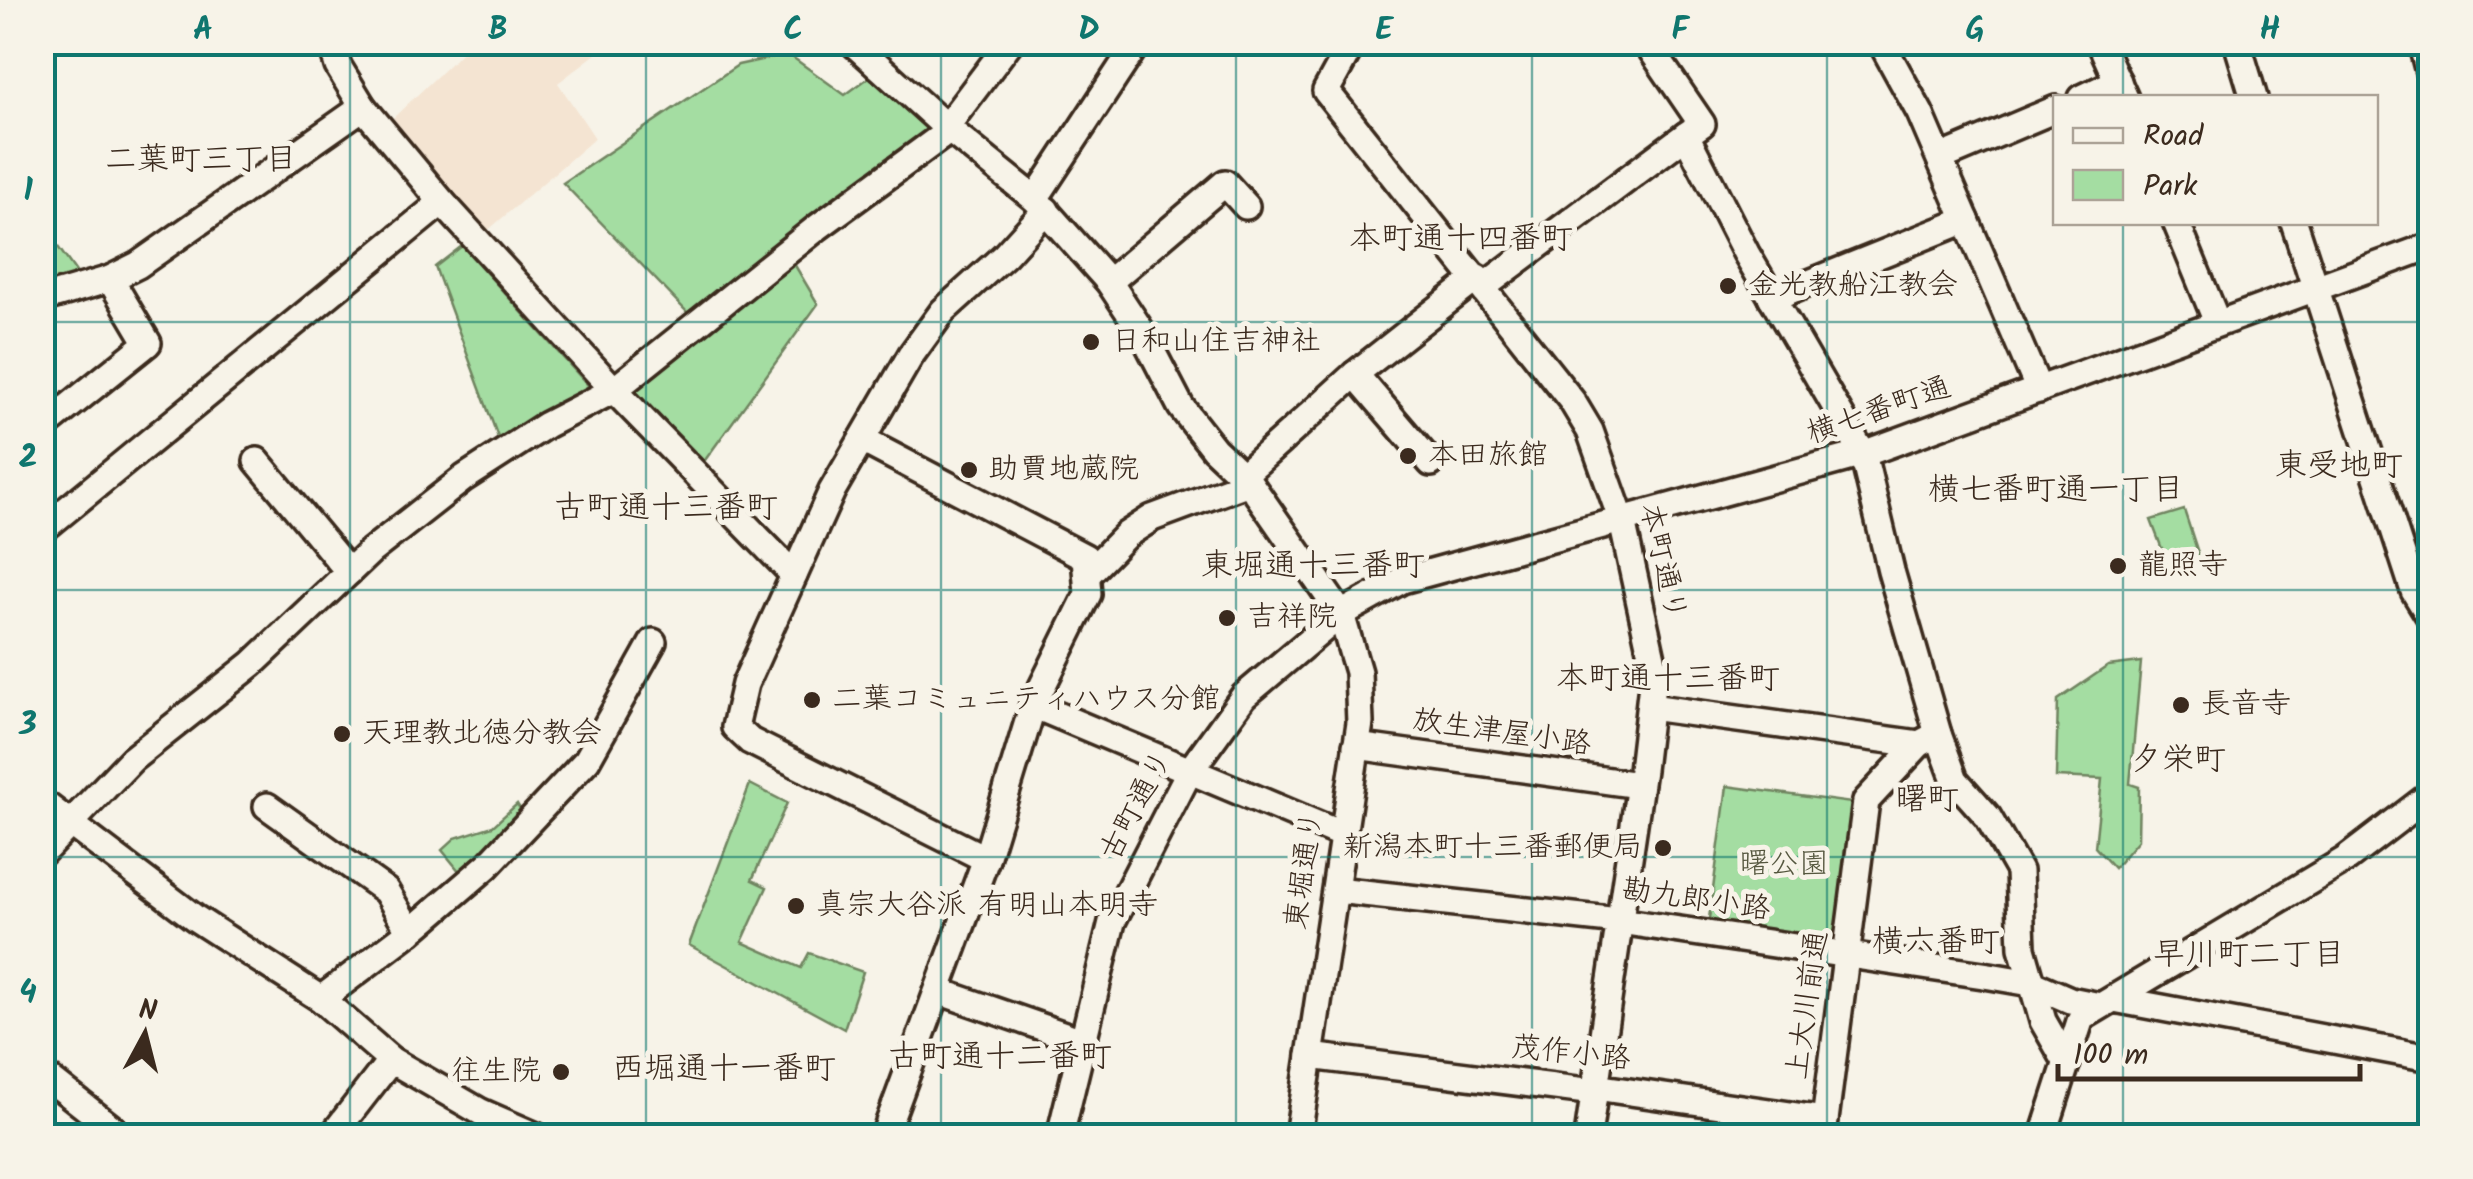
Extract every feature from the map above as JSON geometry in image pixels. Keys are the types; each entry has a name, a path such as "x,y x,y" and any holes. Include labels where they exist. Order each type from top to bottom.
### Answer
{"street":[{"name":"東堀通り","path":"852,42 948,129 1041,205 1109,282 1142,332 1182,408 1245,480 1341,614 1358,672 1360,723 1298,1136"},
{"path":"42,854 132,759 252,664 371,550 464,478 546,425 614,390 818,226 948,129 1010,42"},
{"path":"986,859 750,742 735,727 736,711 832,491 911,355 944,310 1004,255 1041,205 1138,42"},
{"name":"本町通り","path":"1352,42 1326,91 1580,412 1599,452 1622,522 1654,667 1588,1136"},
{"path":"1087,575 1126,535 1152,518 1245,480 1354,374 1702,124 1646,42"},
{"path":"1880,42 1920,113 2038,390"},
{"path":"2097,95 2122,90 2100,42"},
{"path":"2237,42 2253,95"},
{"path":"2421,42 2430,76"},
{"path":"336,45 338,66 363,107 442,202 614,390 794,575"},
{"path":"42,299 110,279 138,265 363,107"},
{"path":"1940,158 2053,111"},
{"path":"1686,134 1772,298 1863,454 1929,739 1955,780 1988,817 2019,870 2022,948 2042,1020 2067,1064"},
{"path":"1109,282 1224,184 1246,206"},
{"path":"42,530 442,202"},
{"path":"1772,298 1966,220"},
{"path":"2177,225 2217,322"},
{"path":"2295,225 2430,617"},
{"name":"横七番町通","path":"1341,614 1402,580 1863,454 2430,246"},
{"path":"42,428 148,342 110,279"},
{"path":"1354,374 1430,463"},
{"path":"862,440 1086,557 1088,594 1033,705 986,859 884,1136"},
{"path":"257,461 349,572"},
{"name":"古町通り","path":"1060,1136 1112,922 1189,772 1244,696 1341,614"},
{"path":"321,999 410,932 487,866 588,760 653,642"},
{"path":"1033,705 1343,834"},
{"path":"1650,707 1929,739"},
{"name":"上大川前通","path":"1824,1128 1866,801 1929,739"},
{"name":"放生津屋小路","path":"1356,746 1638,785"},
{"path":"2042,1136 2081,1018 2345,860 2430,795"},
{"path":"42,802 195,918 321,999 390,1060 481,1112 536,1136"},
{"path":"267,806 386,891 410,932"},
{"name":"勘九郎小路","path":"1336,890 1619,921 2031,983 2070,1000 2108,1002 2430,1058"},
{"path":"938,991 1082,1041"},
{"name":"茂作小路","path":"1310,1056 1595,1090 1824,1128"},
{"path":"332,1136 390,1060"},
{"path":"42,1073 122,1136"}],"shaded area":[{"path":"472,43 610,43 558,83 595,138 486,232 393,118"}],"green space":[{"path":"788,54 845,95 875,73 944,129 690,315 563,183 738,65"},
{"path":"43,226 81,279 43,291"},
{"path":"462,246 595,393 500,443 435,267"},
{"path":"790,257 818,304 700,467 622,391"},
{"path":"2184,510 2201,562 2170,570 2151,520"},
{"path":"2141,662 2130,784 2139,787 2138,840 2114,868 2095,847 2102,779 2056,777 2058,700 2108,666"},
{"path":"750,784 787,803 752,880 767,887 742,942 801,968 809,953 863,972 844,1029 689,945"},
{"name":"曙公園","path":"1727,786 1859,804 1840,944 1708,926"},
{"path":"517,804 522,812 465,878 442,850 455,838 493,826"},
{"path":"1708,1107 1811,1122 1809,1136 1703,1136"}],"place":[{"name":"金光教船江教会","path":"1728,286"},
{"name":"日和山住吉神社","path":"1091,342"},
{"name":"本田旅館","path":"1408,456"},
{"name":"助賈地蔵院","path":"969,470"},
{"name":"龍照寺","path":"2118,566"},
{"name":"吉祥院","path":"1227,618"},
{"name":"二葉コミュニティハウス分館","path":"812,700"},
{"name":"長音寺","path":"2181,705"},
{"name":"天理教北徳分教会","path":"342,734"},
{"name":"新潟本町十三番郵便局","path":"1663,848"},
{"name":"真宗大谷派 有明山本明寺","path":"796,906"},
{"name":"往生院","path":"561,1072"}],"district":[{"name":"二葉町三丁目","path":"201,160"},
{"name":"本町通十四番町","path":"1461,239"},
{"name":"東受地町","path":"2339,466"},
{"name":"横七番町通一丁目","path":"2056,490"},
{"name":"古町通十三番町","path":"666,508"},
{"name":"東堀通十三番町","path":"1313,566"},
{"name":"本町通十三番町","path":"1668,679"},
{"name":"夕栄町","path":"2178,760"},
{"name":"曙町","path":"1927,800"},
{"name":"横六番町","path":"1936,942"},
{"name":"早川町二丁目","path":"2249,955"},
{"name":"古町通十二番町","path":"1000,1057"},
{"name":"西堀通十一番町","path":"724,1069"}]}
